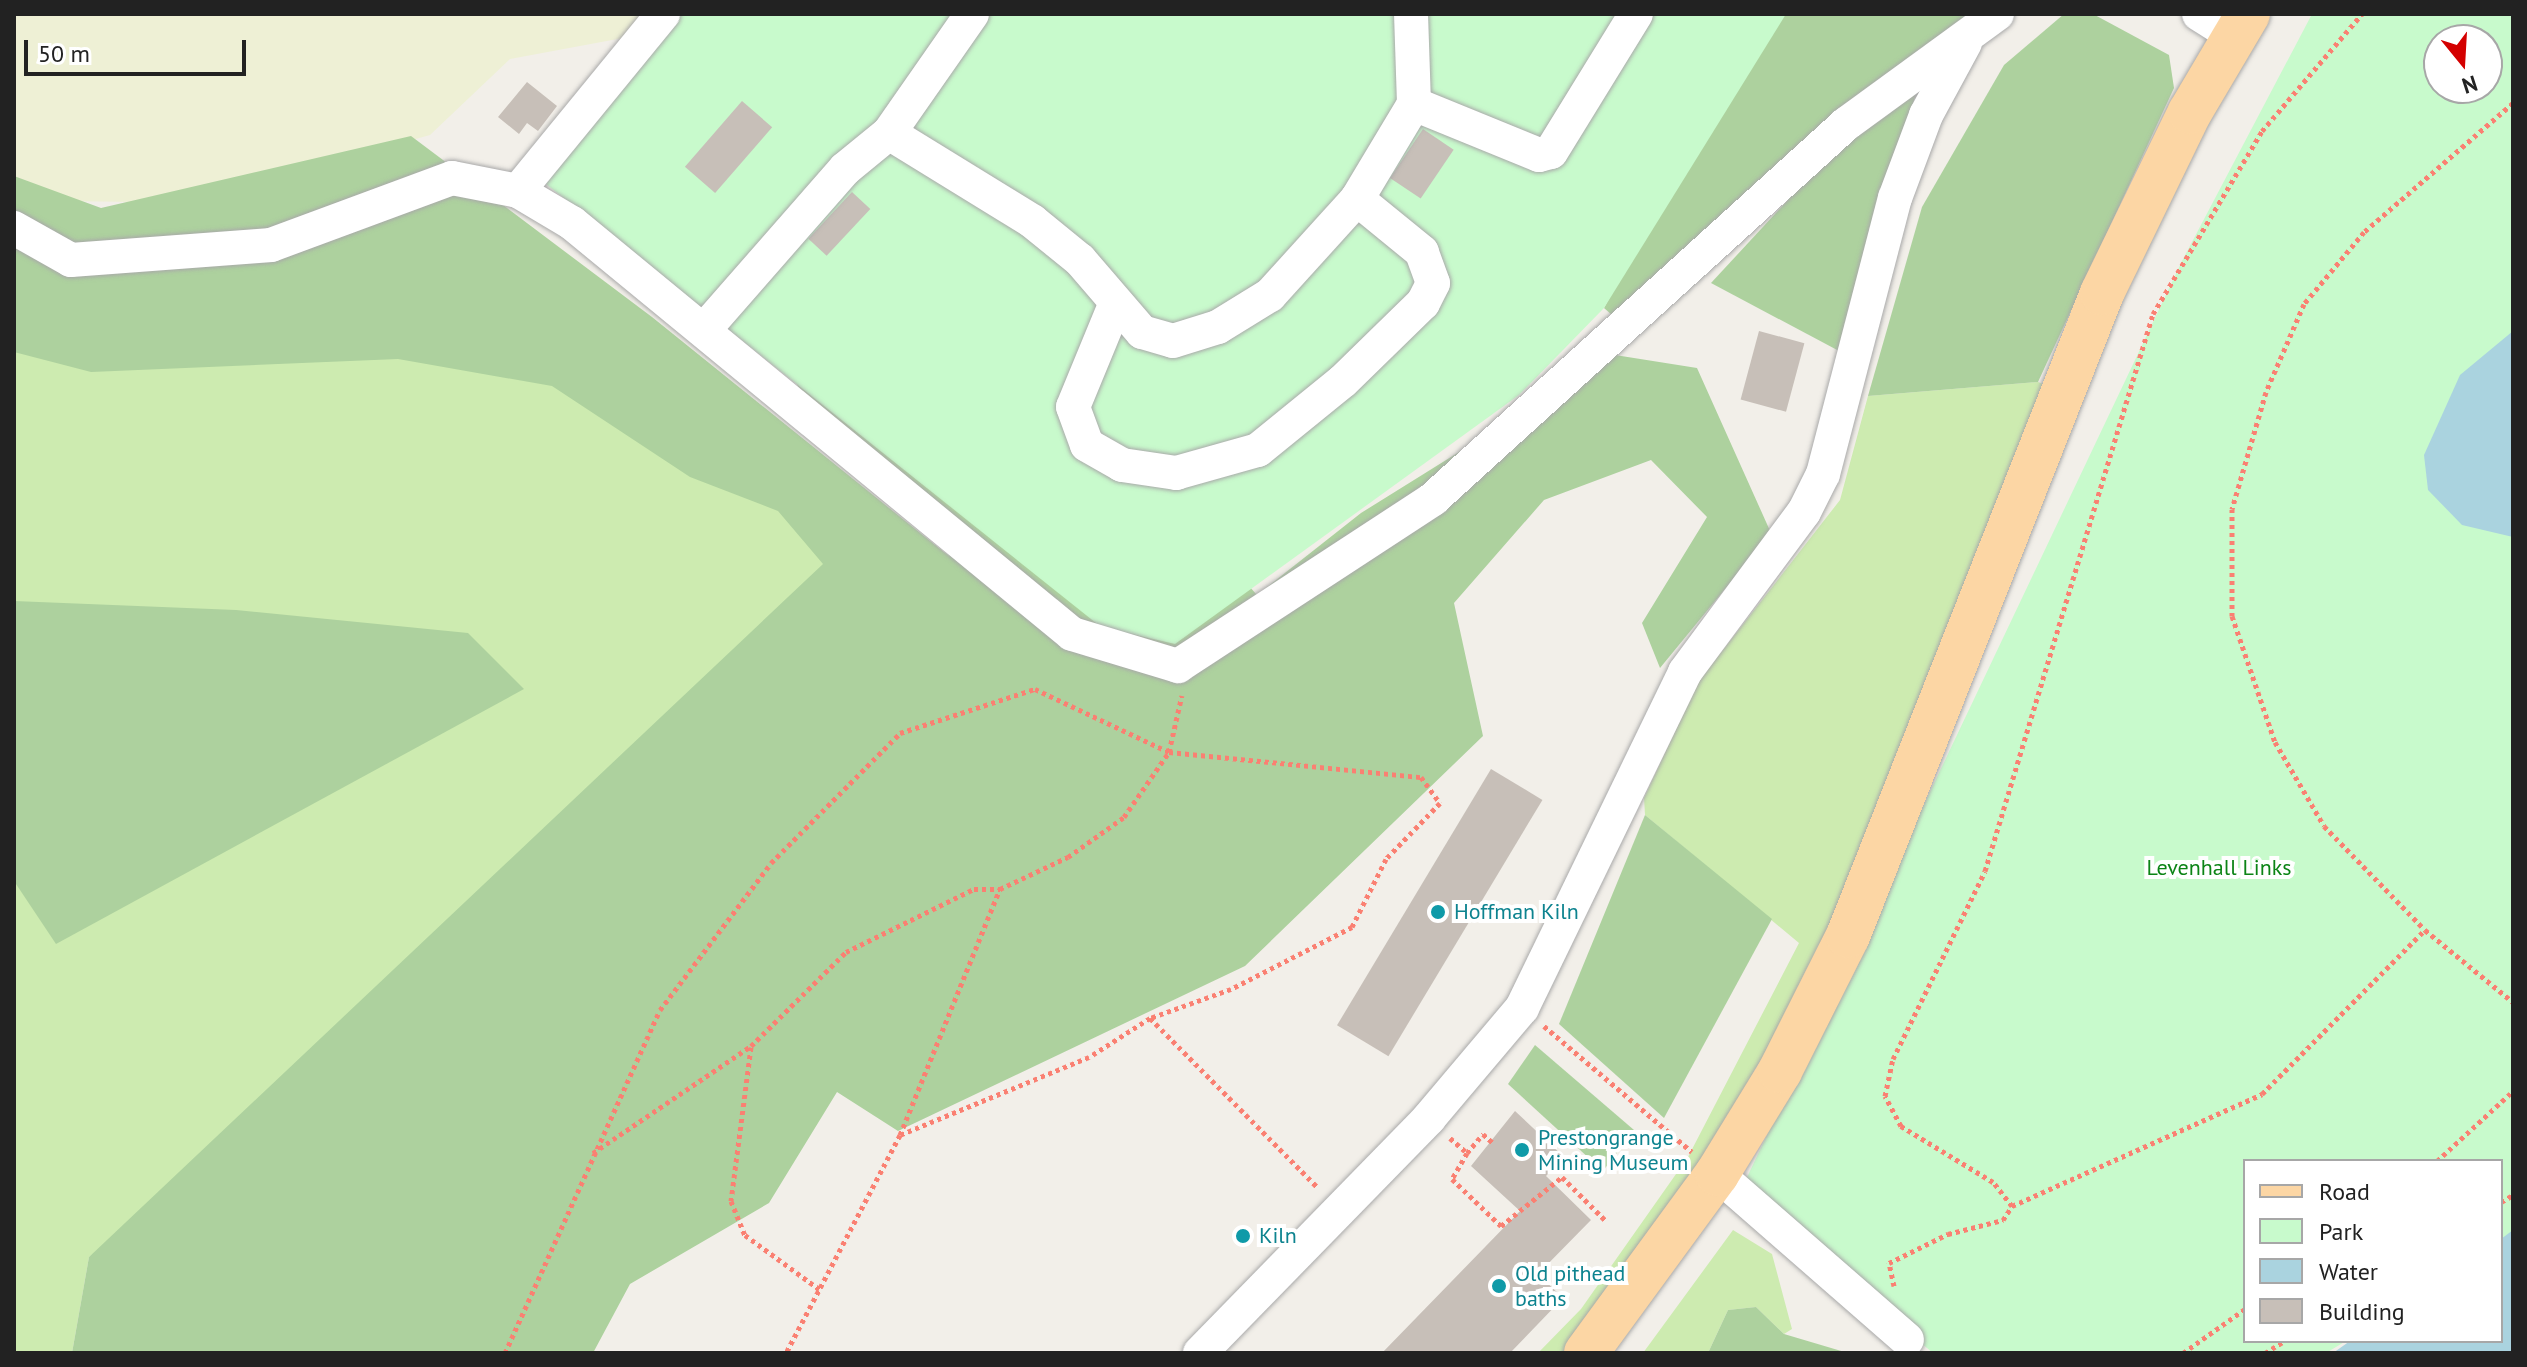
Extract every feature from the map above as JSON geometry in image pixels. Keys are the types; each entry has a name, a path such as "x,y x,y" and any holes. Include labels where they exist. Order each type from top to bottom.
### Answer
{"main road":[{"path":"1586,1353 1717,1174 1780,1071 1848,936 2102,293 2227,21"}],"street":[{"path":"518,191 663,14"},
{"path":"704,330 845,169 889,133 972,14"},
{"path":"889,133 1032,221 1080,260 1115,305 1142,332 1173,341 1218,327 1270,295 1357,199 1414,104 1411,14"},
{"path":"1414,104 1539,155 1551,152 1636,14"},
{"path":"14,228 71,260 271,245 452,178 518,191 572,223 1072,634 1178,666 1433,499 1846,124 1997,14"},
{"path":"1200,1353 1429,1118 1522,1008 1685,672 1804,512 1823,474 1895,198 1926,115 1969,35"},
{"path":"1115,305 1073,407 1087,445 1122,465 1176,473 1258,450 1343,381 1423,303 1433,283 1422,252 1357,199"},
{"path":"1717,1174 1907,1340"}],"path":[{"path":"2012,1206 1993,1182 1901,1126 1885,1096 1893,1059 1985,871 2153,314 2262,131 2362,14"},
{"path":"2513,103 2364,232 2304,304 2266,392 2232,509 2232,616 2275,742 2324,826 2425,930 2513,1002"},
{"path":"505,1353 592,1153 660,1010 771,863 900,733 1035,689 1169,752 1421,777 1440,803 1386,859 1352,927 1231,989 1150,1018 1089,1057 900,1135"},
{"path":"592,1153 751,1046 846,952 974,889 1000,889 1068,857 1124,817 1169,752 1182,695"},
{"path":"786,1353 900,1135 1000,889"},
{"path":"1907,1340 1889,1263 1948,1234 2003,1220 2012,1206 2262,1094 2425,930"},
{"path":"1522,1008 1717,1174"},
{"path":"1150,1018 1339,1210"},
{"path":"751,1046 731,1201 745,1235 819,1289"},
{"path":"2439,1159 2513,1091"},
{"path":"1429,1118 1467,1153"},
{"path":"1493,1143 1483,1134 1452,1179 1501,1226 1562,1177 1605,1220"},
{"path":"2183,1353 2243,1310"}],"green space":[{"path":"14,14 643,14 623,38 510,59 430,135 284,176 138,202 59,201 14,178"},
{"path":"670,14 1786,14 1604,308 1519,395 1175,644 1101,627 541,180"},
{"path":"1764,14 1969,14 1620,322 1604,308"},
{"path":"2064,14 2093,14 2169,55 2174,88 2038,382 1868,396 1922,207 2004,65"},
{"name":"Levenhall Links","path":"2312,14 2513,14 2513,1236 2503,1243 2503,1159 2243,1159 2243,1343 2343,1343 2326,1353 1933,1353 1740,1192 2182,261"},
{"path":"1917,90 1839,351 1711,283 1851,132"},
{"path":"411,136 652,317 950,557 803,397 771,330 1208,540 1257,595 1361,513 1615,355 1697,368 1771,533 1660,668 1642,623 1707,517 1651,460 1544,500 1454,603 1483,736 1245,966 898,1131 837,1092 769,1203 630,1284 593,1353 72,1353 89,1257 823,564 778,511 690,477 552,386 398,359 91,372 14,352 14,176 101,208"},
{"path":"514,232 957,562 89,1257 72,1353 14,1353 14,281"},
{"path":"2038,382 2049,386 1819,959 1697,1170 1565,1353 1538,1353 1581,1309 1688,1157 1799,943 1645,815 1644,798 1698,682 1840,500 1868,396"},
{"path":"14,601 236,610 468,633 524,689 56,944 14,881"},
{"path":"1645,815 1772,919 1664,1118 1559,1024"},
{"path":"1535,1045 1634,1130 1603,1171 1508,1084"},
{"path":"1733,1230 1772,1254 1792,1329 1784,1334 1756,1307 1728,1310 1708,1353 1643,1353"},
{"path":"1756,1307 1784,1334 1848,1353 1708,1353 1728,1310"}],"water":[{"path":"2513,331 2513,537 2462,525 2428,490 2424,455 2460,375"},
{"path":"2513,1230 2513,1353 2333,1353 2347,1343 2503,1343 2503,1238"}],"building":[{"path":"527,82 557,106 538,131 527,123 519,134 498,117"},
{"path":"742,101 772,127 715,193 685,167"},
{"path":"1423,129 1454,150 1421,199 1390,178"},
{"path":"852,192 870,209 827,256 808,239"},
{"path":"1759,331 1804,343 1786,412 1741,400"},
{"name":"Hoffman Kiln","path":"1491,769 1542,800 1388,1056 1337,1025"},
{"name":"Old pithead baths","path":"1515,1111 1564,1157 1546,1176 1591,1220 1538,1274 1563,1298 1510,1353 1382,1353 1520,1211 1471,1166"}],"place":[{"name":"Hoffman Kiln","path":"1438,912"},
{"name":"Prestongrange Mining Museum","path":"1522,1150"},
{"name":"Kiln","path":"1243,1236"},
{"name":"Old pithead baths","path":"1499,1286"}]}
